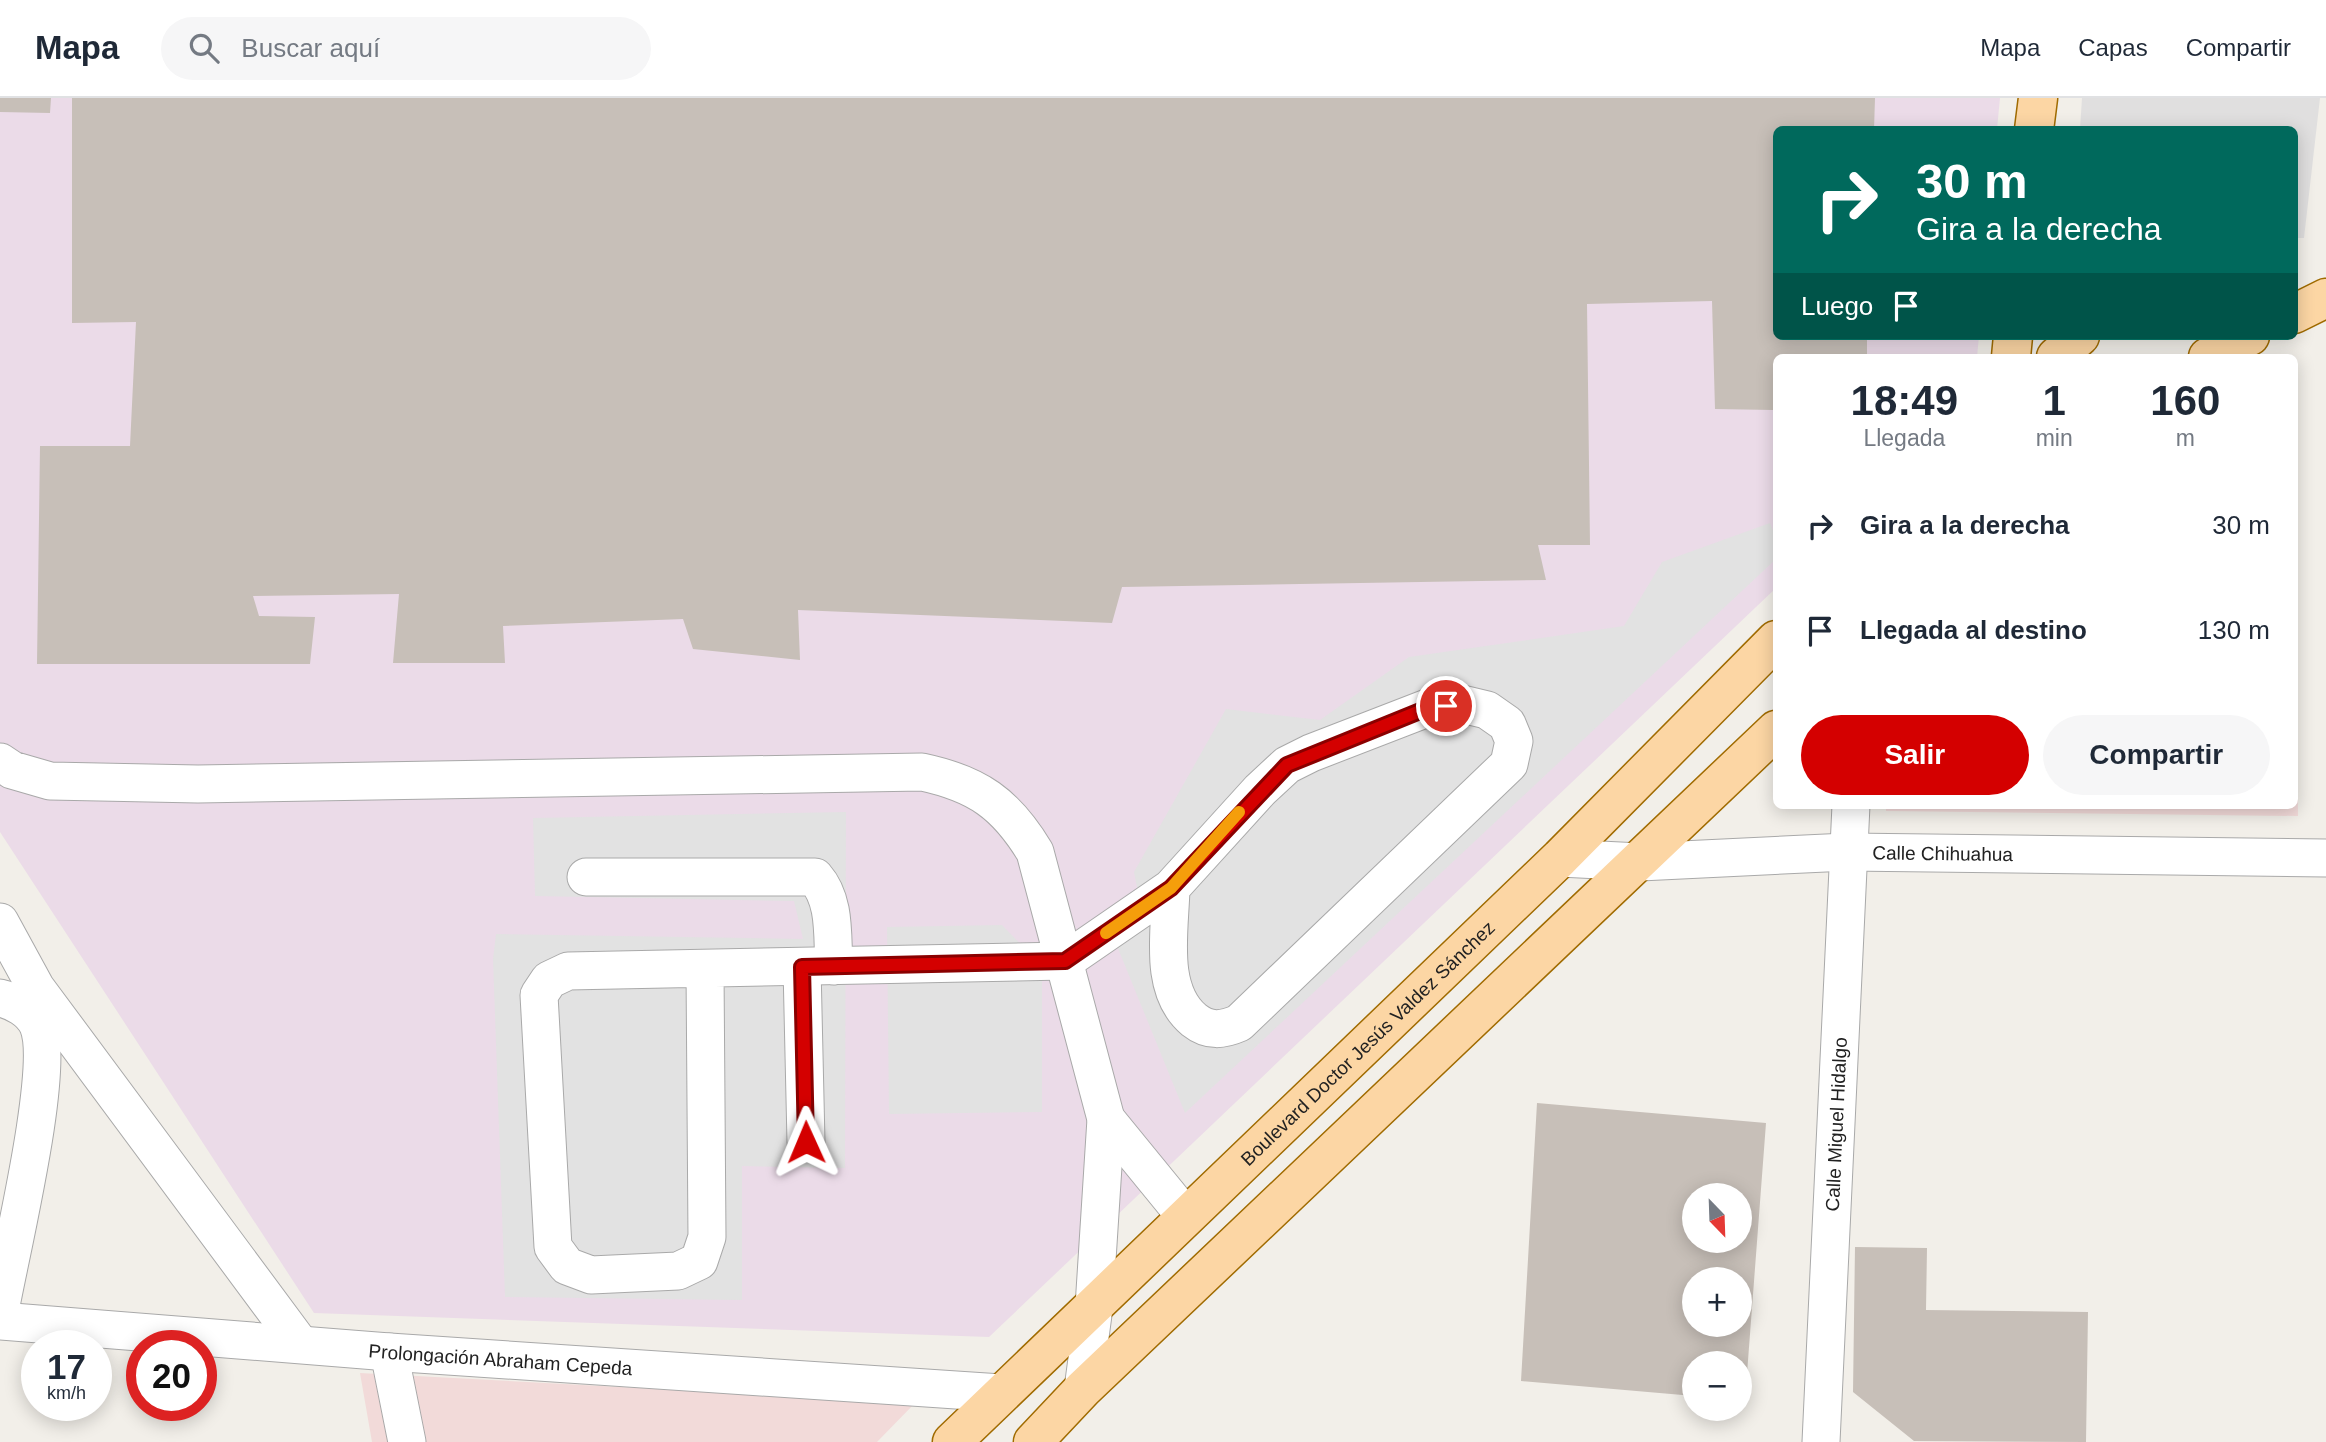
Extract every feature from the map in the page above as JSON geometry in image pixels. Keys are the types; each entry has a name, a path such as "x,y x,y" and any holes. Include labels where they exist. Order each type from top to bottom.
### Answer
{"main road":[{"path":"2034,126 2038,98"},
{"path":"2298,289 2326,290"},
{"path":"2298,312 2326,298"},
{"path":"2059,354 2075,340"},
{"path":"2214,354 2242,340"},
{"name":"Boulevard Doctor Jesús Valdez Sánchez","path":"952,1442 1560,858 1773,643"},
{"path":"1033,1442 1083,1389 1773,733"}],"street":[{"path":"705,969 707,1237 699,1261 678,1271 591,1275 567,1266 552,1247 540,995 549,980 568,971 1065,961 1171,888 1259,790 1287,765 1430,707 1462,704 1487,710 1507,724 1514,741 1509,764 1239,1023 1223,1030 1202,1027 1180,1009 1170,977 1171,888"},
{"path":"0,762 12,770 50,781 198,784 922,772 974,788 996,803 1018,825 1035,852 1106,1119 1094,1307 1083,1389"},
{"name":"Calle Miguel Hidalgo","path":"1821,1442 1851,809"},
{"name":"Calle Chihuahua","path":"1560,858 1640,862 1847,852 2326,859"},
{"path":"586,877 815,877 825,888 830,907 818,966 806,1142"},
{"path":"0,922 36,988 300,1343"},
{"path":"0,1311 44,1075 37,1023 8,1000"},
{"path":"1106,1119 1186,1217"},
{"name":"Prolongación Abraham Cepeda","path":"0,1321 389,1352 1001,1393"},
{"path":"389,1352 407,1442"}],"shaded area":[{"path":"0,98 2000,98 1997,126 1773,126 1773,340 1979,340 1977,354 1773,354 1773,591 989,1337 314,1313 0,832"},
{"path":"2082,98 2320,98 2304,238 2298,238 2298,126 2080,126"},
{"path":"1770,523 1773,530 1773,562 1185,1113 1115,941 1145,929 1134,872 1226,709 1320,720 1409,657 1624,626 1662,562"},
{"path":"2298,809 2298,816 1886,811"},
{"path":"846,812 845,1168 742,1166 742,1300 505,1297 493,959 496,934 803,939 794,901 535,896 533,818"},
{"path":"1002,925 1042,966 1042,1112 889,1114 887,927"},
{"path":"360,1373 915,1403 877,1442 372,1442"}],"building":[{"path":"0,98 51,98 50,113 0,112"},
{"path":"72,98 1875,98 1874,126 1773,126 1773,340 1867,340 1867,354 1773,354 1773,410 1715,409 1712,301 1587,304 1590,545 1538,545 1546,580 1122,587 1112,623 798,610 800,660 693,649 683,619 503,626 505,663 393,663 399,594 253,596 259,616 315,617 310,664 37,664 40,446 130,446 136,322 72,323"},
{"path":"1537,1103 1766,1123 1752,1308 1752,1267 1682,1267 1682,1337 1750,1337 1749,1351 1682,1351 1682,1395 1521,1381"},
{"path":"1855,1247 1927,1248 1926,1310 2088,1312 2086,1442 1914,1441 1853,1392"}],"slow traffic":[{"path":"1106,933 1171,888 1239,812"}],"route":[{"path":"806,1142 802,967 1065,961 1171,888 1259,790 1287,765 1430,707 1446,706"}]}
